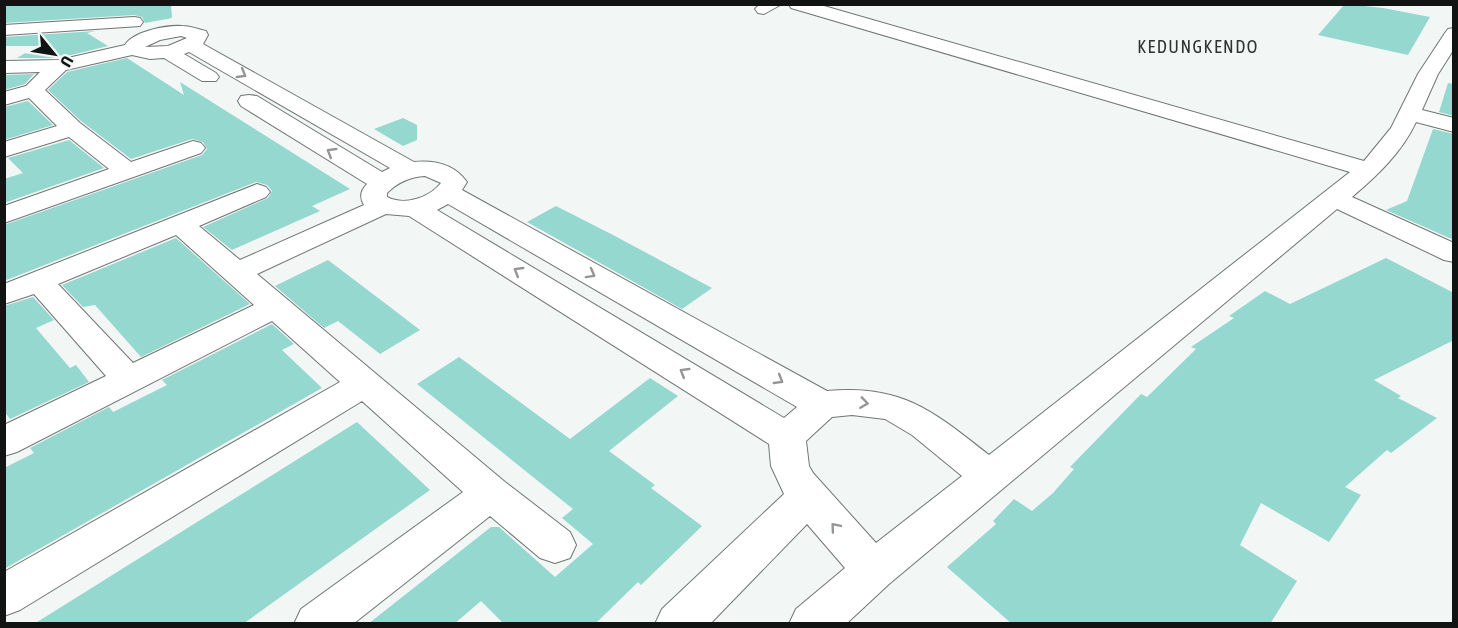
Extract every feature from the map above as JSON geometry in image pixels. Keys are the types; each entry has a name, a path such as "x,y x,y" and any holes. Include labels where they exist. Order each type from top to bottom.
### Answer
{"street":[{"path":"797,4 1369,170"},
{"path":"4,30 47,21 67,10"},
{"path":"4,25 47,21 149,21 167,42 382,194 398,209 416,208 435,202 449,194 454,182 448,173 432,169 394,174 382,194 238,272"},
{"path":"134,22 132,27 139,44 152,53 167,42 191,45 411,170"},
{"path":"812,624 874,570 991,478 1369,170 1390,146 1428,74 1454,33"},
{"path":"4,67 59,66 139,44"},
{"path":"4,99 33,90 59,66"},
{"path":"33,90 72,128 128,171"},
{"path":"1409,113 1454,125"},
{"path":"4,150 72,128"},
{"path":"4,215 193,148"},
{"path":"4,295 256,192"},
{"path":"449,194 750,362 822,405 852,402 894,408 925,425 991,478"},
{"path":"1335,199 1454,254"},
{"path":"416,208 787,437"},
{"path":"179,223 555,545"},
{"path":"39,281 129,380"},
{"path":"4,442 275,307"},
{"path":"716,392 750,362"},
{"path":"4,596 365,383"},
{"path":"787,437 822,405"},
{"path":"787,437 790,466 809,496 874,570"},
{"path":"317,624 491,492"},
{"path":"678,624 809,496"}],"building":[{"path":"4,4 171,4 172,18 145,23 142,17 134,15 4,23"},
{"path":"1345,4 1430,17 1408,55 1318,35"},
{"path":"96,31 87,33 108,46 59,58 17,58 37,46 4,46 4,37"},
{"path":"127,58 184,95 180,82 350,189 312,206 320,211 232,250 203,227 268,198 272,191 267,185 256,182 4,281 4,225 202,155 207,149 203,142 192,139 131,159 81,121 48,90 67,72"},
{"path":"34,74 25,84 4,90 4,75"},
{"path":"1448,83 1454,84 1454,116 1439,112"},
{"path":"28,101 53,125 4,140 4,107"},
{"path":"403,118 417,125 417,140 403,146 374,129"},
{"path":"1433,129 1454,134 1454,240 1386,210 1407,201"},
{"path":"69,140 104,168 4,203 4,179 23,173 8,158"},
{"path":"556,206 712,288 682,309 527,222"},
{"path":"176,238 250,304 141,357 95,305 83,307 62,285"},
{"path":"1386,258 1454,293 1454,340 1374,380 1401,396 1398,398 1437,418 1391,453 1387,450 1345,487 1361,495 1329,542 1261,503 1240,545 1297,581 1270,624 1012,624 947,567 996,524 993,521 1014,499 1032,511 1053,493 1074,469 1070,467 1141,394 1147,397 1196,349 1191,347 1234,318 1229,316 1265,291 1290,304"},
{"path":"328,260 420,330 380,354 338,321 324,328 275,286"},
{"path":"33,297 54,320 36,328 70,368 76,365 89,382 10,419 4,411 4,306"},
{"path":"272,324 294,344 282,350 322,388 4,569 4,468 34,453 30,448 109,407 113,412 167,385 162,380"},
{"path":"459,357 570,439 650,378 678,396 609,451 655,485 651,488 702,526 641,585 638,582 595,624 504,624 481,601 454,624 368,624 491,527 499,527 555,577 593,544 562,518 573,509 417,384"},
{"path":"357,422 430,490 243,624 34,624"}],"district":[{"name":"KEDUNGKENDO","path":"1198,47"}]}
